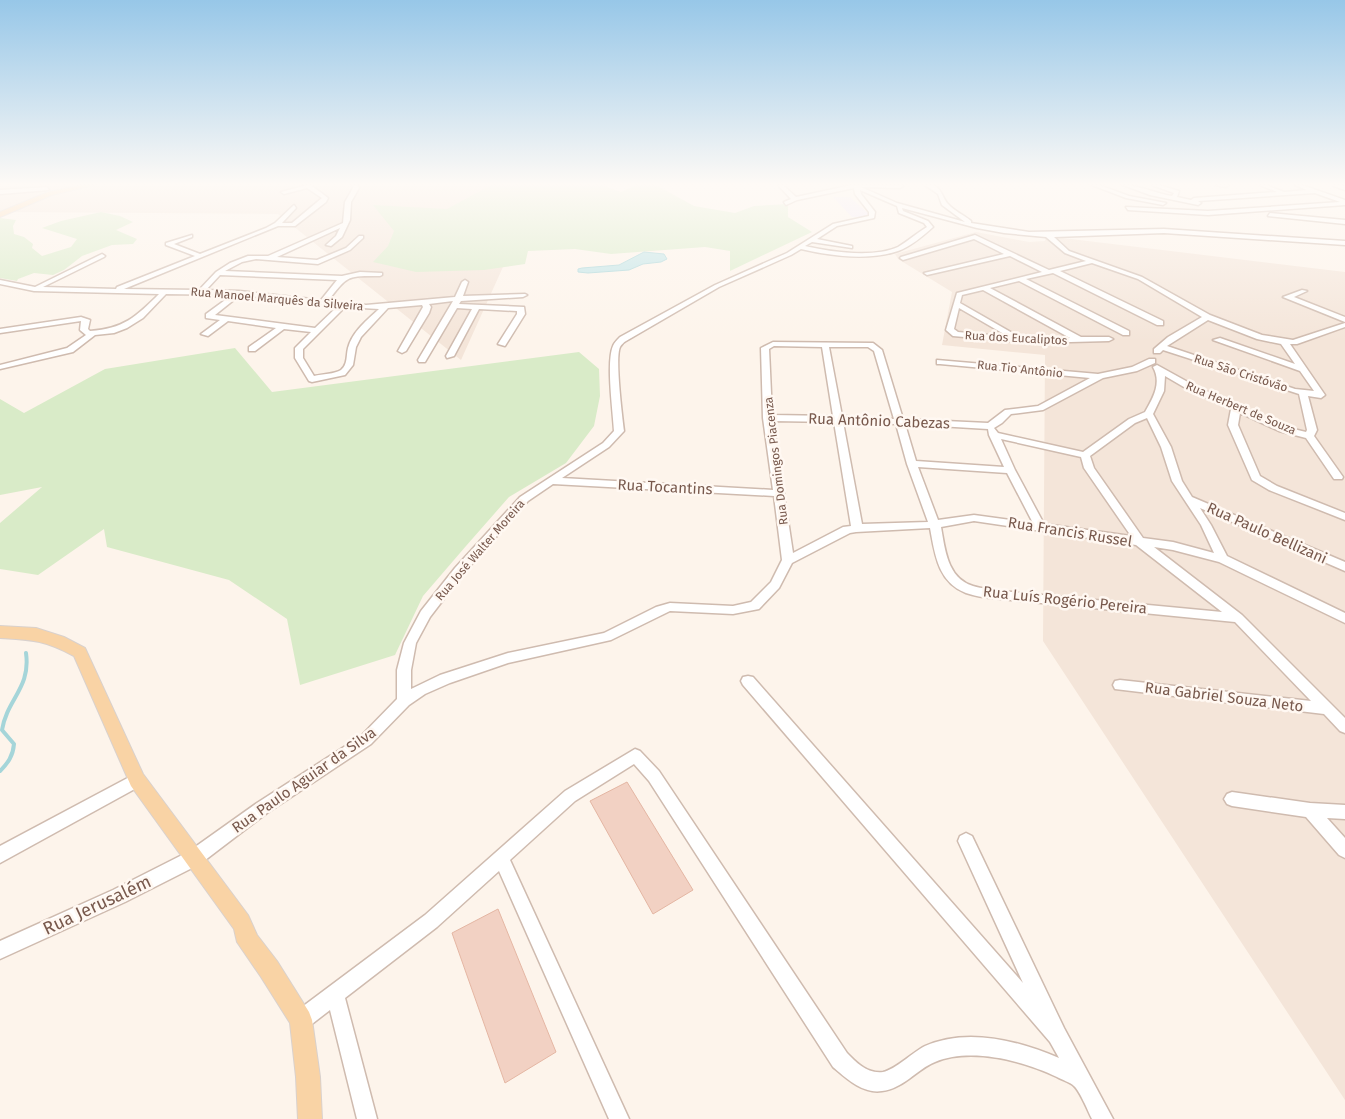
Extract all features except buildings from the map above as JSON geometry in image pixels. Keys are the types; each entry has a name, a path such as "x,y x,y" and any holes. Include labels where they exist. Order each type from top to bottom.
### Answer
{"main road":[{"path":"0,632 36,634 59,641 80,652 137,780 194,858 206,876 220,906 269,969 300,1020 308,1077 310,1119"}],"street":[{"path":"187,237 168,244 201,256"},
{"path":"113,290 246,237"},
{"path":"269,258 315,237"},
{"path":"329,245 339,237"},
{"path":"201,292 216,273 248,258 320,262 348,249 361,237"},
{"name":"Rua José Walter Moreira","path":"404,701 404,670 410,643 424,614 459,571 524,499 606,445 619,431 615,388 615,352 623,339 717,286 789,254 815,237"},
{"path":"799,247 827,252 892,251 915,237"},
{"path":"902,258 974,237"},
{"path":"975,237 1160,323"},
{"path":"1050,237 1067,252 1140,278 1207,317 1260,337 1294,342 1344,326"},
{"path":"1259,237 1345,243"},
{"path":"810,240 892,251"},
{"path":"926,273 1012,254"},
{"path":"34,289 102,256"},
{"path":"1022,340 956,303 959,294 1094,262"},
{"path":"216,273 342,278 360,274 380,274"},
{"path":"323,302 342,278"},
{"path":"1020,279 1126,333"},
{"name":"Rua Manoel Marquês da Silveira","path":"0,282 34,289 239,293 344,304 386,306 424,302 457,302 490,294 523,295"},
{"path":"422,360 457,302 465,282"},
{"path":"984,288 1082,341"},
{"path":"0,331 81,319 86,320 85,332 93,333 131,325 165,291"},
{"path":"1304,291 1287,297 1344,326"},
{"path":"239,293 208,316 281,327 332,329"},
{"path":"402,350 425,314 427,307 424,302"},
{"path":"457,302 478,307 514,307 522,310 502,344"},
{"name":"Rua dos Eucaliptos","path":"956,303 950,330 952,333 1022,340 1109,340"},
{"path":"344,304 303,343 298,353 307,374 312,379 342,373 351,364 352,349 356,338 386,306"},
{"path":"450,356 478,307"},
{"path":"1041,528 1010,470 992,430 999,421 1008,412 1040,408 1100,376 1134,369 1152,361 1154,355 1170,339 1207,317"},
{"path":"204,334 226,319"},
{"path":"252,349 281,327"},
{"path":"0,367 70,350 93,333"},
{"path":"1217,340 1303,368"},
{"path":"1284,342 1303,368"},
{"name":"Rua Domingos Piacenza","path":"788,560 768,418 765,348 773,344 870,345"},
{"path":"825,344 857,527"},
{"name":"Rua Luís Rogério Pereira","path":"870,345 878,350 912,464 935,525 943,565 957,583 970,590 1001,595 1238,618"},
{"name":"Rua São Cristóvão","path":"1161,347 1303,393 1318,396 1321,394 1303,368"},
{"name":"Rua Herbert de Souza","path":"1152,361 1160,370 1192,388 1288,431 1309,436 1312,430 1303,393"},
{"name":"Rua Tio Antônio","path":"940,362 1100,376"},
{"path":"1160,370 1162,378 1161,388 1149,414 1132,421 1086,455 1089,468 1141,542 1238,618 1345,726"},
{"path":"1236,408 1234,425 1256,478 1273,488 1345,517"},
{"path":"1149,414 1166,447 1177,480 1206,525 1223,559"},
{"name":"Rua Antônio Cabezas","path":"768,418 899,422 992,430 1086,455"},
{"path":"1309,436 1338,478"},
{"path":"912,464 1010,470"},
{"name":"Rua Tocantins","path":"552,481 778,493"},
{"name":"Rua Paulo Bellizani","path":"1189,499 1345,567"},
{"name":"Rua Francis Russel","path":"788,560 847,530 857,527 935,525 962,518 974,518 1173,546 1223,559 1345,618"},
{"name":"Rua Paulo Aguiar da Silva","path":"194,858 262,808 366,740 384,724 404,701 420,690 445,678 508,658 607,637 660,610 670,607 733,610 755,606 775,585 788,560"},
{"path":"748,682 1057,1035"},
{"name":"Rua Gabriel Souza Neto","path":"1120,685 1328,709"},
{"path":"300,1020 431,921 502,860 570,796 635,755 654,776 840,1060 851,1072 862,1079 872,1082 894,1079 929,1055 944,1049 968,1047 1015,1052 1033,1057 1081,1079"},
{"path":"0,855 137,780"},
{"path":"1232,799 1310,810 1345,812"},
{"path":"1310,810 1345,850"},
{"path":"966,841 1057,1035 1104,1119"},
{"name":"Rua Jerusalém","path":"0,950 119,896 194,858"},
{"path":"502,860 619,1119"},
{"path":"335,995 367,1119"}],"shaded area":[{"path":"307,237 516,237 461,360"},
{"path":"957,237 1004,237 1029,242 1045,241 1046,237 1056,237 1345,272 1345,1100 1043,641 1045,355 942,345 952,292 898,259 895,254"}],"green space":[{"path":"0,237 24,237 33,244 32,248 42,256 71,247 77,239 71,237 133,237 137,239 133,244 112,245 82,256 64,270 53,275 34,273 17,281 0,278"},
{"path":"392,237 801,237 730,271 730,251 705,247 611,254 575,249 528,251 525,264 484,270 416,272 373,262 388,246"},
{"path":"235,348 272,392 579,352 599,369 600,396 594,426 566,463 509,497 423,596 395,655 300,685 287,619 229,580 107,547 104,529 38,575 0,569 0,523 42,487 0,495 0,399 24,413 105,369"}],"water":[{"path":"644,252 664,254 667,259 661,262 643,264 629,270 578,272 578,269 582,268 619,265"}],"waterway":[{"path":"0,771 13,752 14,744 2,730 5,719 22,685 27,665 26,653"}]}
